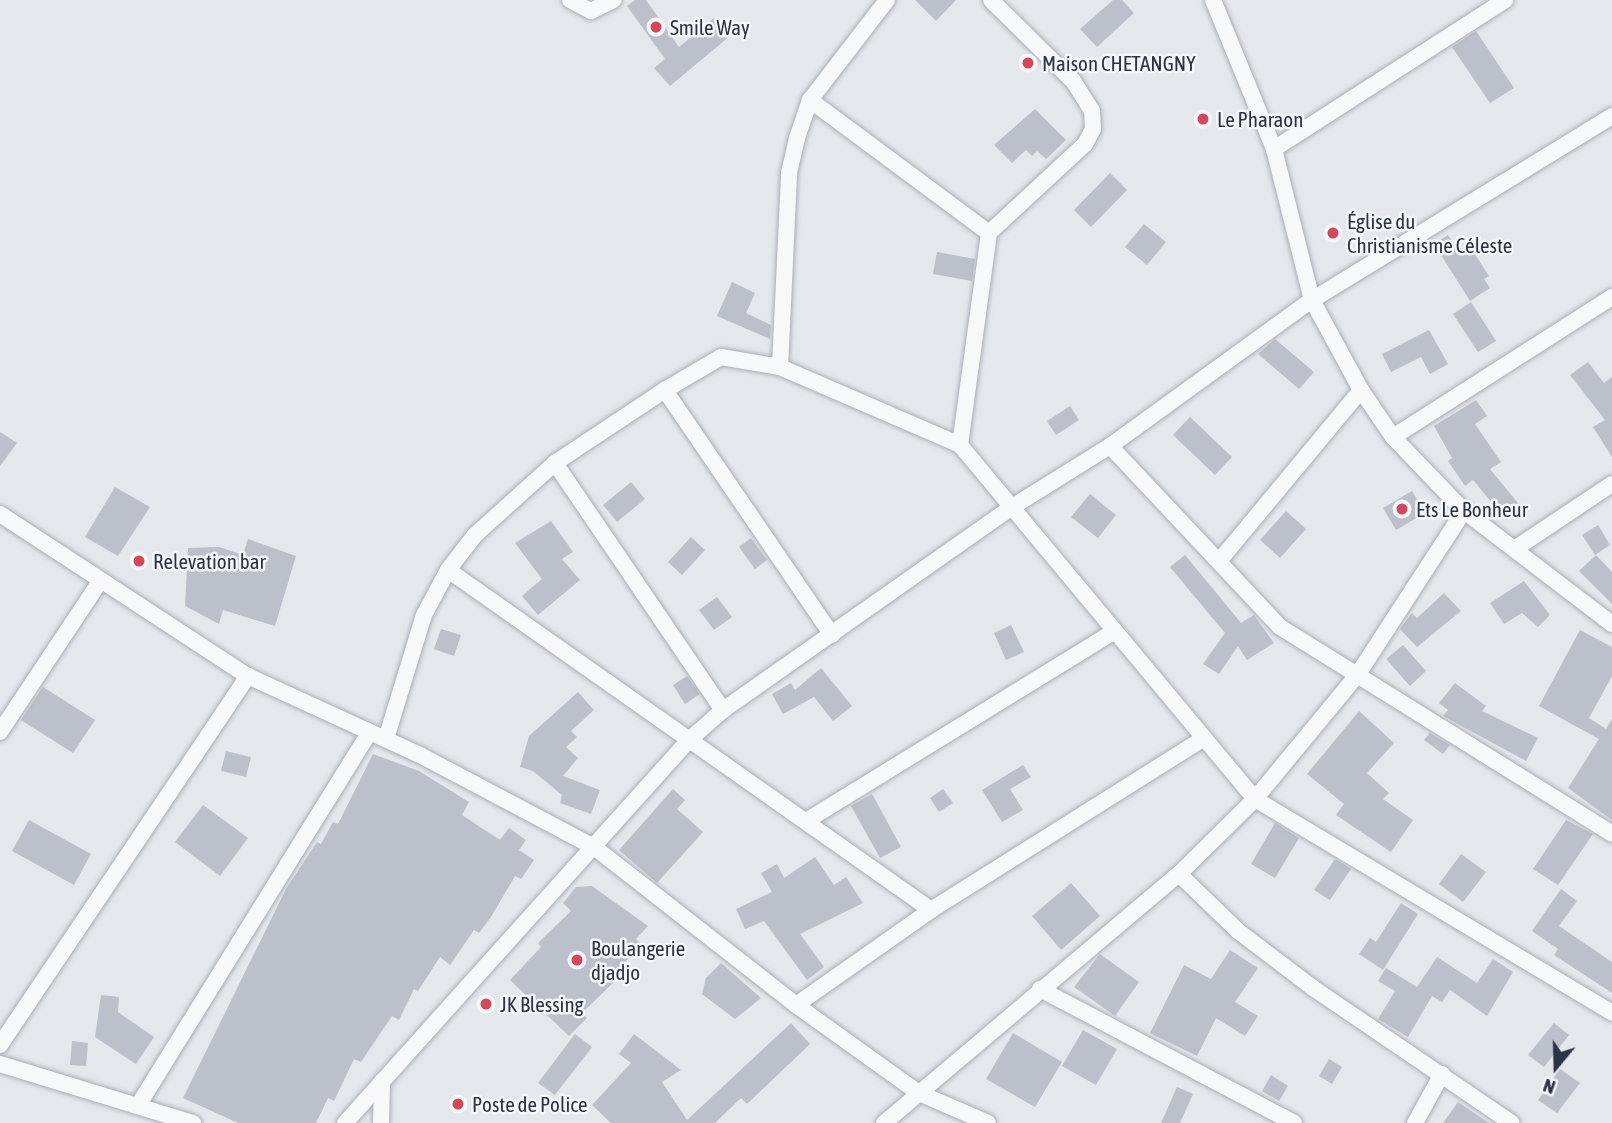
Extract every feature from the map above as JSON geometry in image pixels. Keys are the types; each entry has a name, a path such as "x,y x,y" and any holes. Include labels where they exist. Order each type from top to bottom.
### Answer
{"street":[{"path":"570,0 591,11 614,0"},
{"path":"780,367 789,173 810,100 887,0"},
{"path":"960,445 989,233 1085,144 1093,129 1092,111 1073,81 991,0"},
{"path":"1214,0 1274,149 1312,300 1361,390 1393,438 1464,511 1516,548 1612,624"},
{"path":"1274,149 1505,0"},
{"path":"810,100 989,233"},
{"path":"345,1123 688,741 723,710 1013,506 1110,446 1312,300 1612,116"},
{"path":"1393,438 1612,297"},
{"path":"386,739 424,615 448,570 475,535 555,463 665,390 721,357 780,367 960,445 1013,506 1113,632 1255,799 1612,1013"},
{"path":"665,390 832,635"},
{"path":"1220,560 1361,390"},
{"path":"1110,446 1220,560 1280,628 1612,834"},
{"path":"555,463 723,710"},
{"path":"1516,548 1612,484"},
{"path":"884,1123 1179,874 1255,799 1358,674 1464,511"},
{"path":"0,514 248,676 386,739 594,847 796,1005 919,1093 988,1123"},
{"path":"448,570 931,910"},
{"path":"0,732 101,580"},
{"path":"806,821 1113,632"},
{"path":"0,1045 248,676"},
{"path":"139,1104 370,732"},
{"path":"796,1005 931,910 1203,739"},
{"path":"1179,874 1238,931 1302,980 1512,1123"},
{"path":"1040,989 1294,1123"},
{"path":"0,1064 139,1104 193,1123"},
{"path":"1415,1123 1442,1074"},
{"path":"381,1123 382,1081"}],"building":[{"path":"635,0 646,0 679,47 714,18 730,36 670,86 654,68 665,59 627,6"},
{"path":"915,0 956,0 936,21"},
{"path":"1113,0 1122,0 1134,13 1097,47 1080,29"},
{"path":"1476,31 1514,88 1490,103 1452,47"},
{"path":"1035,109 1066,140 1046,159 1037,151 1032,156 1026,150 1012,163 994,145"},
{"path":"1110,173 1127,190 1091,227 1074,210"},
{"path":"1144,224 1166,242 1147,265 1125,247"},
{"path":"1448,235 1459,251 1469,245 1489,276 1484,279 1490,288 1470,301 1434,244"},
{"path":"937,252 975,259 972,281 933,274"},
{"path":"732,282 755,293 746,313 771,325 770,339 717,316"},
{"path":"1471,302 1496,341 1478,352 1453,314"},
{"path":"1429,330 1448,364 1430,374 1421,357 1391,372 1382,354"},
{"path":"1275,339 1314,372 1299,389 1258,354"},
{"path":"1588,362 1604,383 1612,377 1612,457 1593,427 1605,420 1570,375"},
{"path":"1476,400 1487,416 1475,424 1501,462 1490,469 1522,508 1506,520 1473,480 1465,486 1448,461 1452,458 1434,426"},
{"path":"1070,406 1079,420 1056,435 1047,421"},
{"path":"1190,417 1232,457 1215,475 1173,435"},
{"path":"0,432 17,443 0,466"},
{"path":"631,482 645,499 617,522 603,505"},
{"path":"115,487 150,507 118,556 85,537"},
{"path":"1412,491 1425,513 1396,530 1383,508"},
{"path":"1090,494 1116,515 1098,538 1071,517"},
{"path":"1286,511 1306,529 1280,558 1260,540"},
{"path":"551,521 573,552 562,559 580,580 538,615 522,596 542,579 515,543"},
{"path":"1598,525 1610,545 1595,555 1582,535"},
{"path":"691,537 705,550 682,575 668,562"},
{"path":"751,538 767,560 755,569 739,547"},
{"path":"248,539 296,556 275,626 223,610 219,624 185,606 188,548 219,547 243,555"},
{"path":"1185,555 1241,623 1254,615 1274,643 1247,660 1238,646 1219,674 1203,664 1225,633 1170,567"},
{"path":"1596,555 1612,572 1612,604 1579,571"},
{"path":"1524,581 1550,615 1538,627 1522,613 1504,624 1490,603"},
{"path":"1444,593 1461,611 1417,647 1400,629 1412,613 1417,618"},
{"path":"717,597 732,617 714,630 699,610"},
{"path":"1011,625 1024,652 1006,660 994,633"},
{"path":"441,629 461,635 454,656 434,649"},
{"path":"1580,630 1612,647 1612,676 1589,718 1606,729 1612,719 1612,820 1568,788 1599,739 1539,706"},
{"path":"1403,645 1426,671 1410,686 1386,659"},
{"path":"821,668 852,706 833,721 814,697 783,714 772,694 791,683 795,690"},
{"path":"687,676 700,694 685,704 673,685"},
{"path":"1455,683 1486,706 1482,711 1538,738 1526,761 1443,716 1448,710 1439,703"},
{"path":"43,687 95,720 73,753 21,720"},
{"path":"578,692 594,710 571,731 577,737 566,747 578,758 563,776 600,790 591,814 560,803 562,795 533,771 520,767 529,736"},
{"path":"1359,711 1394,743 1367,773 1389,793 1383,799 1413,820 1391,852 1336,815 1344,804 1307,774"},
{"path":"1430,733 1450,745 1443,754 1424,740"},
{"path":"226,751 251,757 246,777 221,771"},
{"path":"373,754 419,771 469,802 462,815 500,840 509,828 526,840 519,850 534,860 521,879 515,876 479,933 474,930 450,965 440,957 418,991 414,989 399,1020 392,1016 361,1062 354,1059 334,1101 328,1098 316,1123 238,1123 183,1098 286,889 317,842 321,844 333,822 338,824"},
{"path":"1023,765 1031,777 1010,789 1023,810 1002,822 982,790"},
{"path":"673,789 685,800 677,809 703,832 657,883 619,850"},
{"path":"943,789 953,803 939,812 930,798"},
{"path":"872,794 901,847 880,858 851,806"},
{"path":"203,805 248,838 220,876 175,842"},
{"path":"29,820 91,854 74,885 12,851"},
{"path":"1566,820 1593,834 1558,885 1533,869"},
{"path":"1275,823 1299,838 1275,878 1251,864"},
{"path":"1461,854 1486,872 1463,902 1439,884"},
{"path":"815,857 834,885 846,877 863,903 800,934 824,967 807,980 764,921 745,929 736,909 772,892 761,873 777,864 784,878"},
{"path":"1335,859 1351,869 1330,900 1314,890"},
{"path":"1071,883 1100,916 1061,950 1032,916"},
{"path":"592,886 648,926 636,939 642,945 610,977 614,982 582,1013 587,1018 569,1036 510,980 541,947 538,943 571,911 563,903 576,887"},
{"path":"1561,889 1577,901 1559,926 1612,962 1612,993 1554,955 1558,949 1532,931"},
{"path":"1401,903 1418,914 1383,970 1359,954 1370,938 1376,942"},
{"path":"1230,950 1258,968 1235,1002 1258,1016 1245,1036 1216,1018 1197,1056 1150,1033 1184,965 1211,979"},
{"path":"1100,954 1139,982 1115,1016 1074,987"},
{"path":"1437,957 1477,983 1493,959 1513,972 1487,1016 1450,990 1442,1002 1432,996 1408,1037 1378,1019 1395,991 1378,981 1386,968 1417,987"},
{"path":"721,963 761,998 735,1019 702,994 706,978"},
{"path":"101,995 119,997 118,1012 154,1037 136,1064 95,1037"},
{"path":"791,1023 810,1044 747,1104 741,1098 715,1123 611,1123 592,1105 631,1063 619,1054 634,1034 681,1070 662,1082 687,1120"},
{"path":"1554,1023 1569,1035 1544,1067 1528,1055"},
{"path":"1083,1030 1117,1049 1096,1085 1062,1066"},
{"path":"1013,1033 1062,1062 1035,1107 986,1079"},
{"path":"575,1034 592,1047 555,1095 538,1083"},
{"path":"72,1041 88,1043 86,1066 70,1065"},
{"path":"1329,1059 1342,1067 1332,1084 1319,1076"},
{"path":"1560,1069 1580,1083 1557,1113 1538,1100"},
{"path":"1271,1075 1288,1086 1279,1101 1262,1091"},
{"path":"1177,1087 1193,1094 1180,1123 1161,1123"},
{"path":"1458,1102 1489,1123 1443,1123"}],"place":[{"name":"Smile Way","path":"656,27"},
{"name":"Maison CHETANGNY","path":"1028,63"},
{"name":"Le Pharaon","path":"1203,119"},
{"name":"Église du Christianisme Céleste","path":"1333,233"},
{"name":"Ets Le Bonheur","path":"1402,509"},
{"name":"Relevation bar","path":"139,561"},
{"name":"Boulangerie djadjo","path":"577,960"},
{"name":"JK Blessing","path":"486,1004"},
{"name":"Poste de Police","path":"458,1104"}]}
